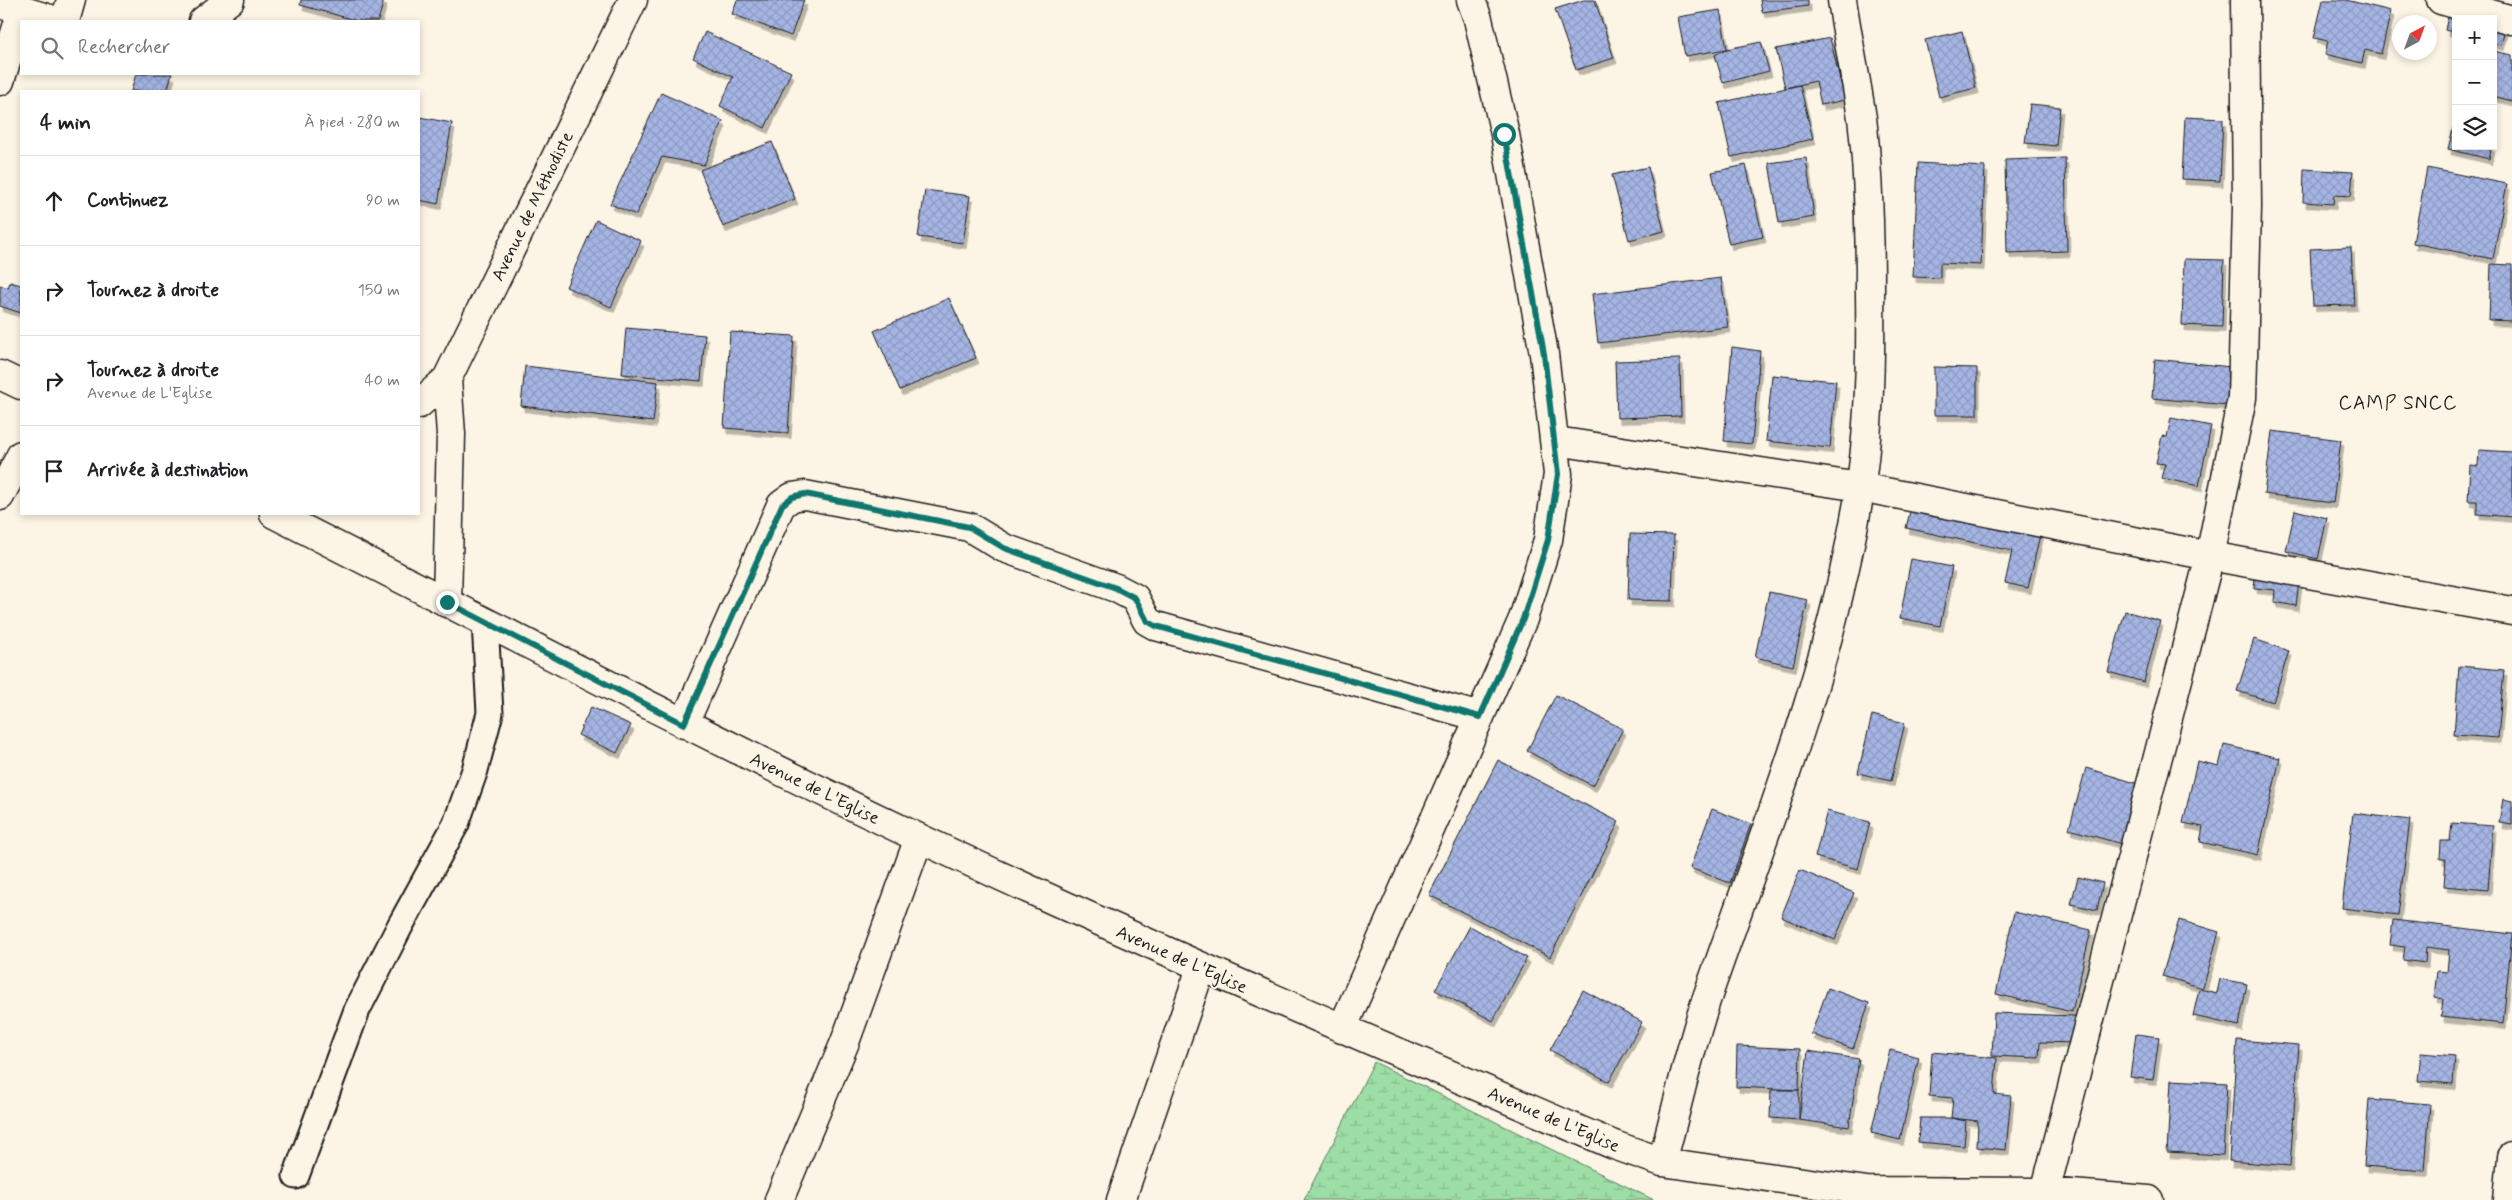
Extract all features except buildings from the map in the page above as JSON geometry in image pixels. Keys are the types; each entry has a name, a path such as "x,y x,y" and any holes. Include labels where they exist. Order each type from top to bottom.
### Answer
{"street":[{"path":"65,20 71,0"},
{"path":"204,20 230,0"},
{"name":"Avenue de Méthodiste","path":"420,403 447,379 633,0"},
{"path":"1342,1028 1523,619 1548,540 1558,474 1556,441 1544,354 1504,134 1478,19 1471,0"},
{"path":"1662,1162 1709,992 1804,726 1843,585 1860,487 1868,424 1871,335 1870,195 1862,118 1842,0"},
{"path":"2045,1192 2210,556 2242,398 2247,207 2245,0"},
{"path":"2441,0 2512,20"},
{"path":"0,81 11,7 54,20"},
{"path":"0,374 20,384"},
{"path":"447,379 451,434 447,602"},
{"path":"1556,441 1860,487 2210,556 2512,611"},
{"path":"0,496 20,457"},
{"path":"684,724 782,505 792,497 805,494 969,527 1004,548 1116,588 1135,598 1147,621 1156,626 1480,717"},
{"name":"Avenue de L'Eglise","path":"284,516 484,622 684,724 919,838 1201,968 1614,1145 1662,1162 1867,1196 2045,1192 2150,1200"},
{"path":"779,1200 845,1042 919,838"},
{"path":"1120,1200 1201,968"},
{"path":"2508,1200 2512,1157"}],"lane":[{"path":"296,1176 357,1010 400,926 456,824 475,770 490,713 484,622"}],"green space":[{"path":"1374,1062 1654,1200 1304,1200"}],"district":[{"name":"CAMP SNCC","path":"2398,402"}],"route":[{"path":"447,602 684,724 782,505 792,497 805,494 969,527 1004,548 1116,588 1135,598 1147,621 1156,626 1480,717 1523,619 1548,540 1558,474 1556,441 1544,354 1504,134"}]}
